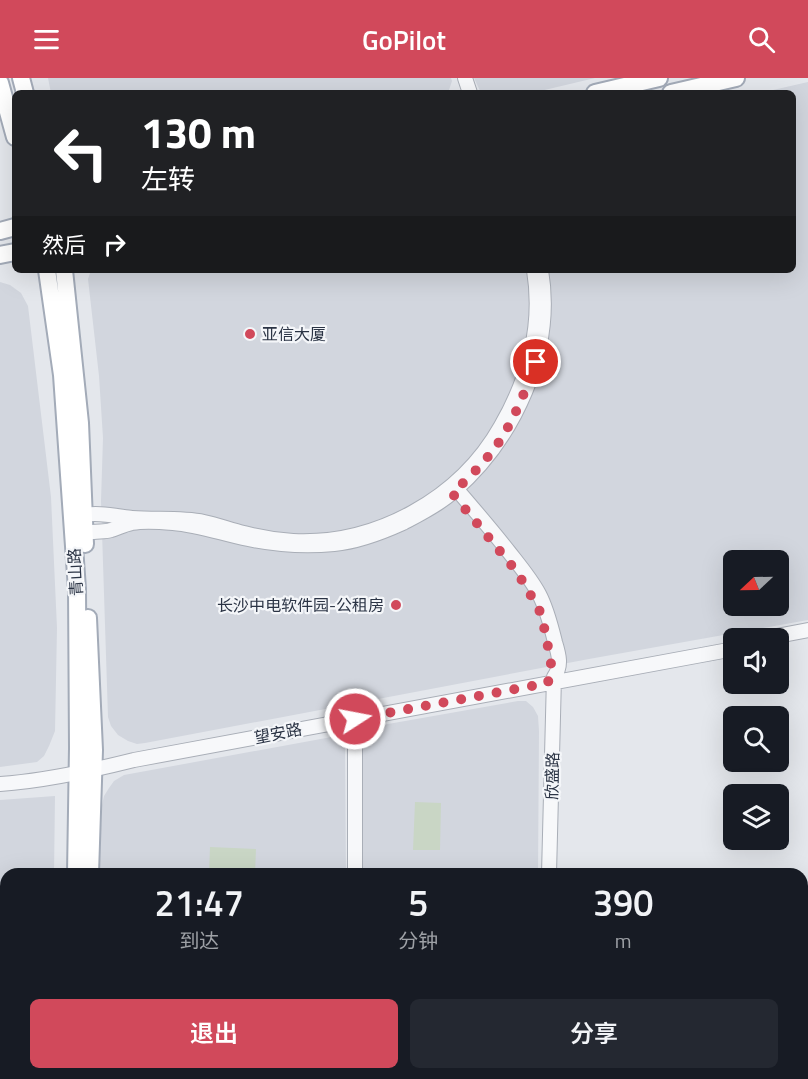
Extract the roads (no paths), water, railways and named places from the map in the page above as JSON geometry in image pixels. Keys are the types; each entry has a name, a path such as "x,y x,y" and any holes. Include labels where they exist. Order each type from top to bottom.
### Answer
{"main road":[{"path":"609,90 659,78"},
{"path":"684,90 736,78"},
{"path":"0,83 12,126"},
{"name":"青山路","path":"47,273 80,524"},
{"name":"青山路","path":"64,273 80,423 80,524 77,589 90,868"},
{"name":"青山路","path":"77,868 86,769"}],"street":[{"path":"452,489 494,439 524,378 535,334 534,273"},
{"path":"80,524 110,531 132,523 172,523 205,527 273,543 336,544 372,536 427,510 475,470 499,442 518,406 530,380 541,340 543,307 541,273"},
{"path":"452,489 498,538 538,593 552,629 560,662 551,680"},
{"path":"789,634 808,630"},
{"path":"789,639 808,635"},
{"name":"望安路","path":"0,784 723,646"},
{"name":"望安路","path":"551,680 723,651"},
{"name":"欣盛路","path":"544,868 551,680"},
{"name":"欣盛路","path":"549,868 551,680"},
{"path":"353,717 353,868"},
{"name":"望安路","path":"0,779 86,769"}],"place":[{"name":"亚信大厦","path":"250,334"},
{"name":"长沙中电软件园-公租房","path":"396,605"}]}
